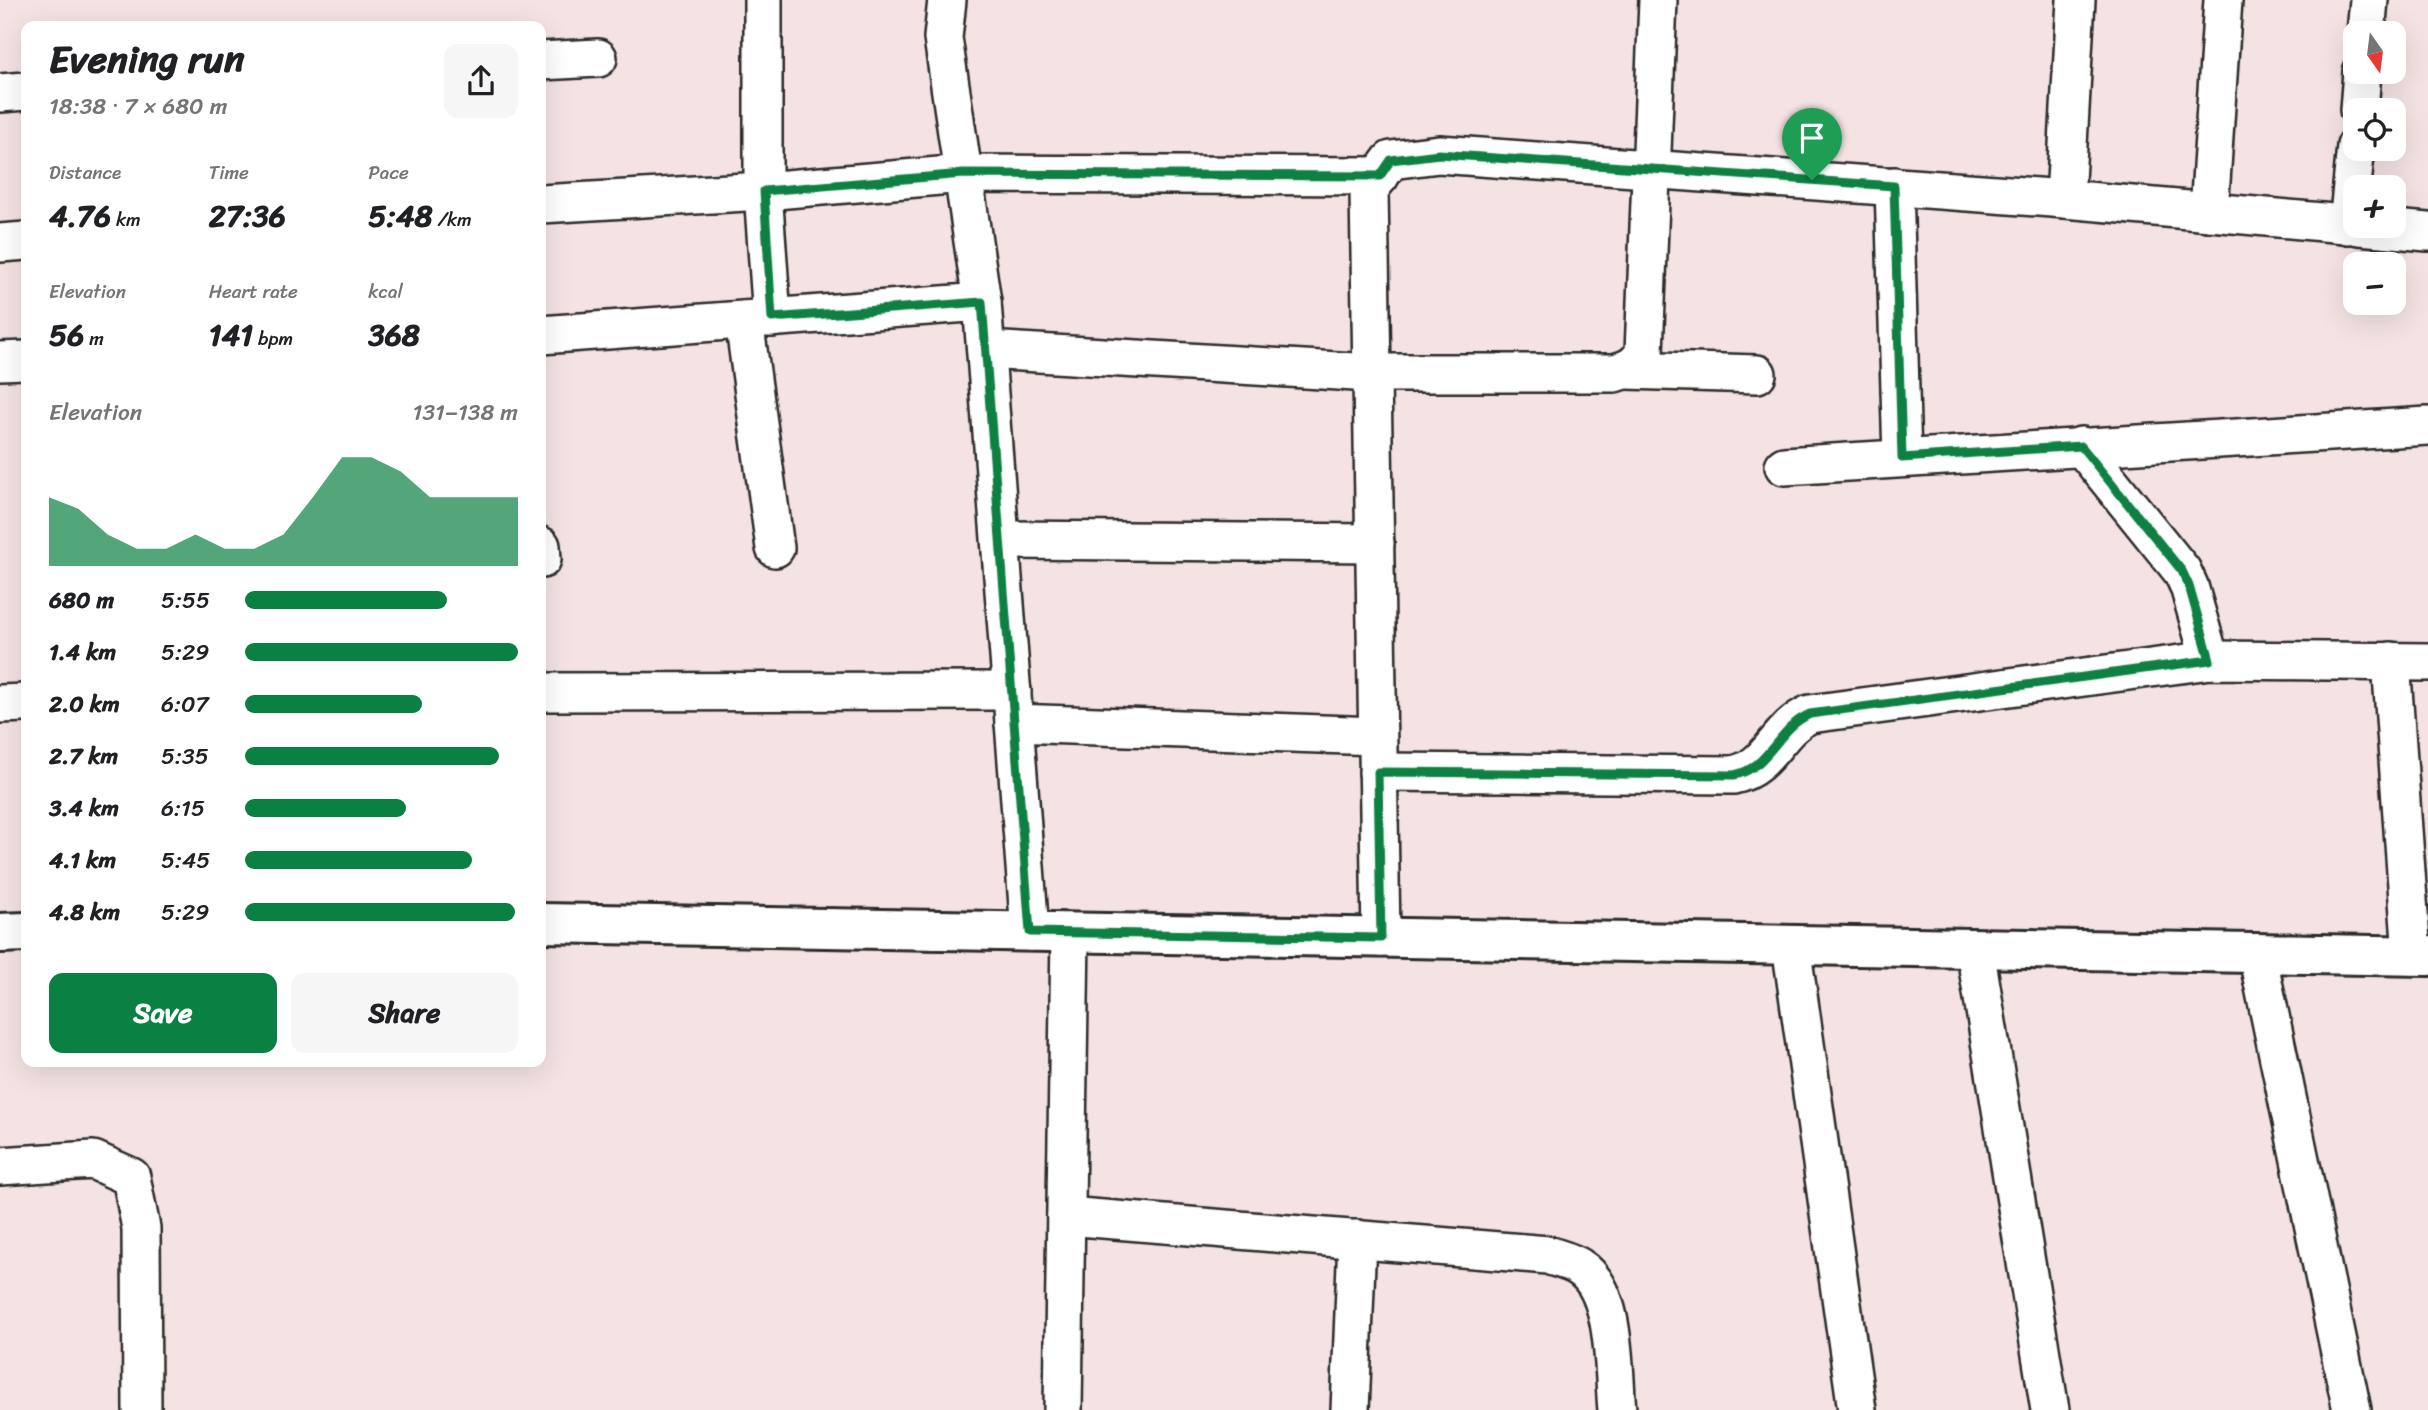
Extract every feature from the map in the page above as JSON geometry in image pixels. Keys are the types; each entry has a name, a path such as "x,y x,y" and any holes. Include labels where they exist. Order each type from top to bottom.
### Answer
{"street":[{"path":"764,0 764,191 758,319 775,548"},
{"path":"947,0 943,38 982,302 1030,932"},
{"path":"1627,370 1637,364 1644,353 1649,169 1658,0"},
{"path":"2065,199 2076,0"},
{"path":"2209,212 2223,0"},
{"path":"2367,21 2369,0"},
{"path":"546,61 598,58"},
{"path":"0,93 21,91"},
{"path":"1381,938 1369,190 1391,160 1439,154 2065,199 2343,224"},
{"path":"546,204 764,191 963,174 1380,176"},
{"path":"1894,186 1902,458"},
{"path":"2406,230 2428,232"},
{"path":"0,243 21,241"},
{"path":"546,335 982,302"},
{"path":"986,349 1372,373 1615,373 1627,370 1757,374"},
{"path":"0,361 21,360"},
{"path":"1784,466 2428,426"},
{"path":"2081,446 2182,571 2189,586 2210,660"},
{"path":"1001,540 1375,543"},
{"path":"1378,772 1734,775 1748,772 1761,763 1784,731 1798,719 1810,714 2210,660 2428,662"},
{"path":"546,923 2420,956 2391,661"},
{"path":"546,692 1013,707 1377,736"},
{"path":"0,704 21,703"},
{"path":"0,933 21,932"},
{"path":"1063,1410 1070,933"},
{"path":"1791,945 1857,1410"},
{"path":"1975,949 2050,1410"},
{"path":"2257,953 2352,1410"},
{"path":"0,1166 93,1160 131,1177 141,1228 142,1410"},
{"path":"1066,1216 1548,1255 1580,1267 1601,1290 1609,1324 1617,1410"},
{"path":"1350,1410 1357,1239"}],"route":[{"path":"1439,154 1812,180 1894,186 1902,458 2081,446 2182,571 2189,586 2210,660 1810,714 1798,719 1784,731 1761,763 1748,772 1734,775 1378,772 1381,938 1030,932 982,302 772,318 764,191 963,174 1380,176 1391,160 1439,154"}]}
